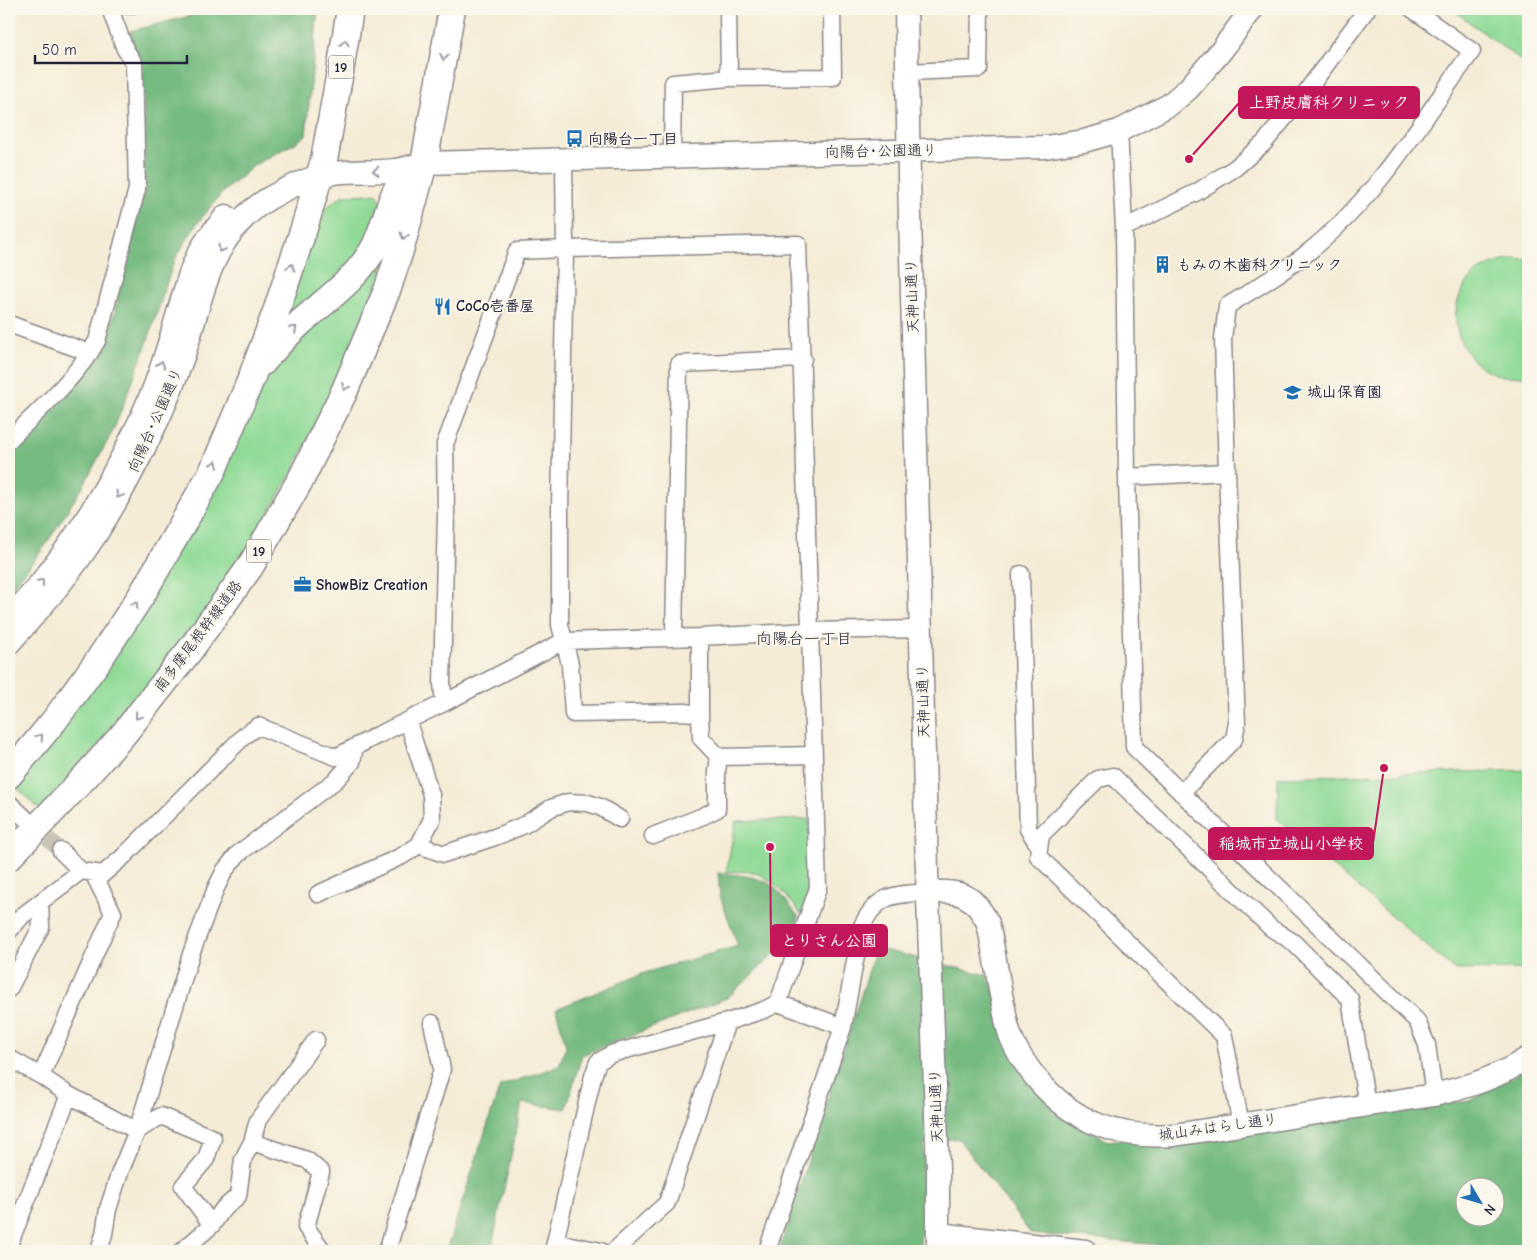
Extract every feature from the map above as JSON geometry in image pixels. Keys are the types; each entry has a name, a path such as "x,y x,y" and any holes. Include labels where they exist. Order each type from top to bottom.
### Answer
{"main road":[{"name":"19","path":"9,774 65,706 98,661 141,596 212,470 251,379 305,225 325,151 350,9"},
{"name":"19","path":"424,163 452,9"},
{"name":"南多摩尾根幹線道路","path":"9,857 122,736 222,607 264,544 302,477 361,354 388,288 424,163"},
{"path":"251,379 260,365 286,336 336,293 362,265 373,250 380,235 401,180 408,172 424,163"}],"street":[{"path":"9,440 56,394 97,341 137,189 134,63 125,50 110,9"},
{"path":"728,9 730,78"},
{"path":"672,156 673,83 730,78 833,77 832,9"},
{"name":"天神山通り","path":"906,9 908,150 928,892 938,1168 938,1243"},
{"path":"907,72 979,69 980,9"},
{"name":"向陽台･公園通り","path":"9,643 72,570 125,484 150,437 169,393 184,353 210,270 218,252 229,235 247,215 266,200 280,176 325,151 336,157 398,155 424,163 1045,147 1084,141 1119,131 1169,104 1188,88 1221,51 1252,9"},
{"path":"1124,228 1197,192 1235,168 1264,143 1327,64 1366,9"},
{"path":"1181,793 1234,739 1237,723 1223,339 1227,306 1306,254 1342,222 1382,178 1472,51 1412,9"},
{"path":"1119,131 1124,228 1127,497 1134,747 1417,1022 1426,1045 1434,1095"},
{"path":"564,159 565,249 560,509 560,625 570,664 573,714 685,712 700,714"},
{"name":"向陽台･公園通り","path":"9,618 28,599 85,519 134,433 152,391 190,273 202,247 237,204 275,187"},
{"path":"444,704 442,684 446,512 445,444 517,252 565,249 798,244 818,888 778,1003 764,1010 728,1022 611,1054 598,1062 593,1076 555,1247 601,1251"},
{"path":"9,324 90,352"},
{"path":"674,638 679,364 803,359"},
{"path":"1127,477 1227,472"},
{"path":"1021,574 1028,829 1039,846"},
{"path":"9,931 22,916 87,872 103,874 124,856 244,736 258,726 336,757 444,704 564,641 700,638 810,632 922,629"},
{"path":"700,638 701,738 719,757 814,754"},
{"path":"318,894 402,856 419,845 432,819 431,795 408,722"},
{"path":"99,1251 108,1209 120,1172 137,1131 191,954 224,870 238,854 336,780 352,762 356,747"},
{"path":"653,836 717,809 719,757"},
{"path":"1241,1125 1224,1036 1038,856 1042,835 1098,780 1113,776 1271,928 1293,942 1350,999 1367,1106"},
{"path":"419,845 444,854 517,828 551,808 568,802 600,806 620,819"},
{"path":"9,803 28,820"},
{"path":"41,1076 113,913 87,872 61,852"},
{"name":"城山みはらし通り","path":"928,892 950,891 963,895 974,902 982,912 988,923 1008,1029 1015,1047 1042,1086 1063,1105 1109,1129 1137,1136 1174,1136 1434,1095 1498,1076 1528,1058"},
{"path":"767,1251 843,1027 860,928 866,916 875,905 885,898 898,894 928,892"},
{"path":"9,989 41,927 40,903"},
{"path":"778,1003 843,1027"},
{"path":"614,1251 667,1203 728,1022"},
{"path":"388,1251 442,1070 432,1023"},
{"path":"182,1251 212,1225 223,1209 238,1196 243,1159 252,1142 258,1120 316,1040"},
{"path":"9,1058 69,1095 137,1131"},
{"path":"9,1245 69,1095"},
{"path":"137,1131 161,1116 213,1138 206,1159 183,1186 212,1225"},
{"path":"252,1142 307,1160 321,1172 306,1227 323,1251"},
{"path":"938,1243 1085,1251"}],"green space":[{"path":"218,9 318,9 306,135 256,164 223,192 196,225 174,261 146,346 114,429 82,488 45,546 9,592 9,453 58,405 105,350 145,190 143,66 134,47 130,31"},
{"path":"1452,9 1528,9 1528,66"},
{"path":"377,194 381,201 374,224 361,250 342,272 286,319 318,214 343,195"},
{"path":"390,233 382,271 347,358 294,470 220,594 127,714 40,810 13,784 274,364"},
{"path":"1515,259 1528,260 1528,375 1501,375 1479,365 1464,348 1457,327 1457,304 1467,283 1486,267"},
{"path":"1528,770 1528,969 1455,970 1277,819 1278,777"},
{"path":"809,819 810,889 801,914 779,888 758,874 726,872 736,821"},
{"path":"718,873 759,879 771,885 779,892 799,917 787,947 780,949 727,998 582,1055 566,1109 522,1103 491,1251 446,1251 500,1086 559,1066 566,1046 556,1009 647,972 738,946 720,896"},
{"path":"876,948 987,975 1039,1092 1107,1141 1470,1101 1528,1068 1528,1246 1493,1251 1230,1251 1031,1234 958,1138 924,1144 920,1251 779,1251"}],"tunnel":[{"path":"30,822 61,851"}],"railway":[{"path":"126,12 146,9"}],"place":[{"name":"向陽台一丁目","path":"574,139"},
{"name":"上野皮膚科クリニック","path":"1189,159"},
{"name":"もみの木歯科クリニック","path":"1163,265"},
{"name":"CoCo壱番屋","path":"442,306"},
{"name":"城山保育園","path":"1293,392"},
{"name":"ShowBiz Creation","path":"302,585"},
{"name":"稲城市立城山小学校","path":"1384,768"},
{"name":"とりさん公園","path":"770,847"}],"district":[{"name":"向陽台一丁目","path":"804,638"}]}
